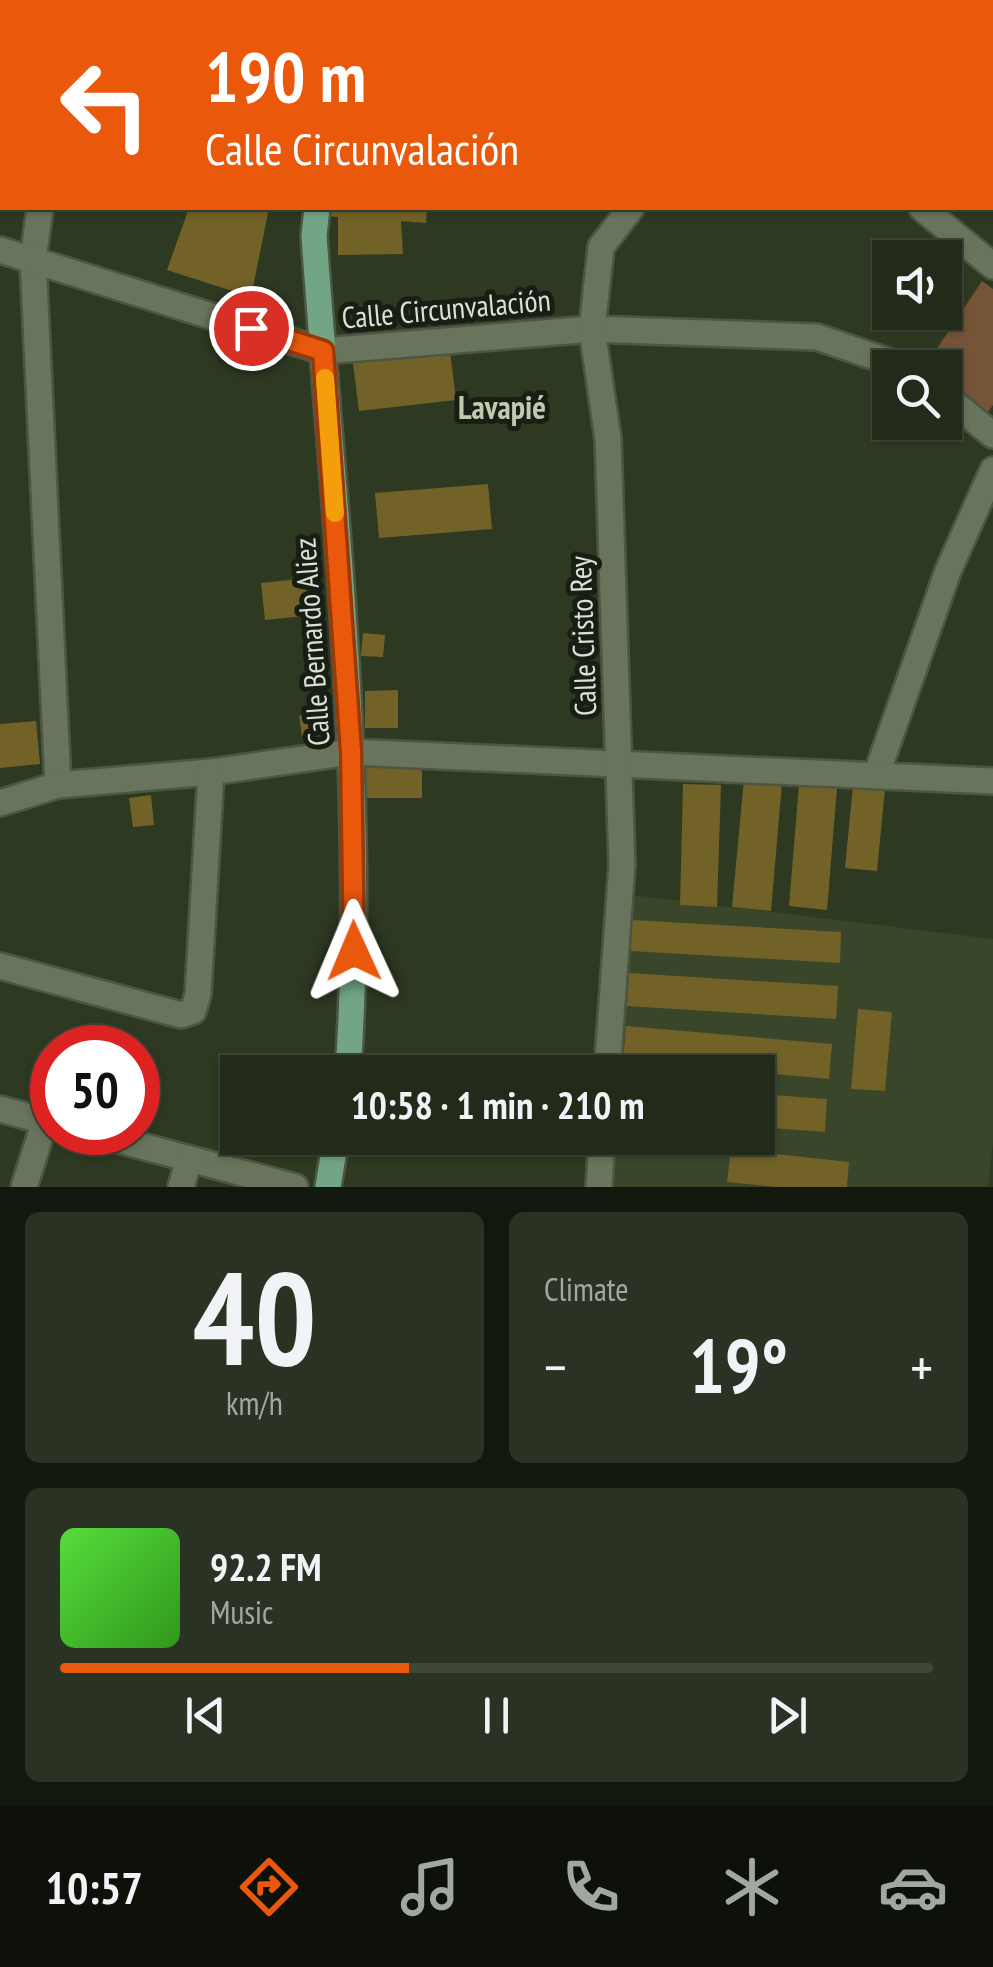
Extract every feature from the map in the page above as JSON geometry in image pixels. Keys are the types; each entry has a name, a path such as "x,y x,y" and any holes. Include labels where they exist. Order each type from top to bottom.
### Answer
{"main road":[{"name":"Calle Bernardo Aliez","path":"318,210 314,236 351,752 354,951 349,1055"},
{"path":"328,1187 333,1155"}],"street":[{"path":"40,210 34,260 58,785"},
{"name":"Calle Cristo Rey","path":"608,1055 622,864 608,439 592,328 601,247 629,210"},
{"path":"924,210 993,266"},
{"name":"Calle Circunvalación","path":"0,250 323,351 592,328 817,337 872,356"},
{"path":"962,410 993,435"},
{"path":"876,776 948,571 993,470"},
{"path":"0,802 58,785 211,772 351,752 993,781"},
{"path":"0,966 181,1016 193,1011 198,994 211,772"},
{"path":"0,1109 30,1117"},
{"path":"160,1151 295,1187"},
{"path":"24,1187 36,1155"},
{"path":"598,1187 601,1155"},
{"path":"181,1187 190,1159"}],"shaded area":[{"path":"982,281 993,289 993,405 988,412 962,390 962,350 936,350 949,330 962,330 962,311"},
{"path":"632,895 993,939 993,1143 988,1187 599,1187 602,1155 775,1155 775,1055 614,1055"}],"building":[{"path":"188,210 269,210 251,297 167,270"},
{"path":"326,210 427,210 426,223 401,221 403,254 338,255 338,217 324,216"},
{"path":"450,351 456,400 359,411 353,363"},
{"path":"488,484 492,529 379,538 375,493"},
{"path":"317,565 323,614 265,620 261,583 299,579 298,567"},
{"path":"363,633 385,635 383,657 361,656"},
{"path":"398,690 398,728 365,728 365,691"},
{"path":"315,714 318,734 302,736 299,716"},
{"path":"36,721 40,764 0,768 0,724"},
{"path":"365,762 422,763 422,798 364,798"},
{"path":"744,779 782,783 771,911 732,907"},
{"path":"683,784 721,785 717,907 680,905"},
{"path":"799,785 837,788 827,910 789,906"},
{"path":"853,785 885,789 877,871 845,868"},
{"path":"151,795 154,825 133,827 129,798"},
{"path":"632,920 841,932 840,963 631,951"},
{"path":"629,973 838,986 836,1019 627,1006"},
{"path":"858,1009 892,1012 885,1091 851,1089"},
{"path":"626,1026 832,1044 829,1079 775,1074 775,1055 623,1055"},
{"path":"775,1095 827,1099 825,1132 775,1128"},
{"path":"775,1154 849,1162 847,1187 727,1182 730,1155"}],"slow traffic":[{"path":"325,378 335,513"}],"district":[{"name":"Lavapié","path":"502,407"}],"route":[{"path":"251,328 323,351 351,752 354,951"}]}
